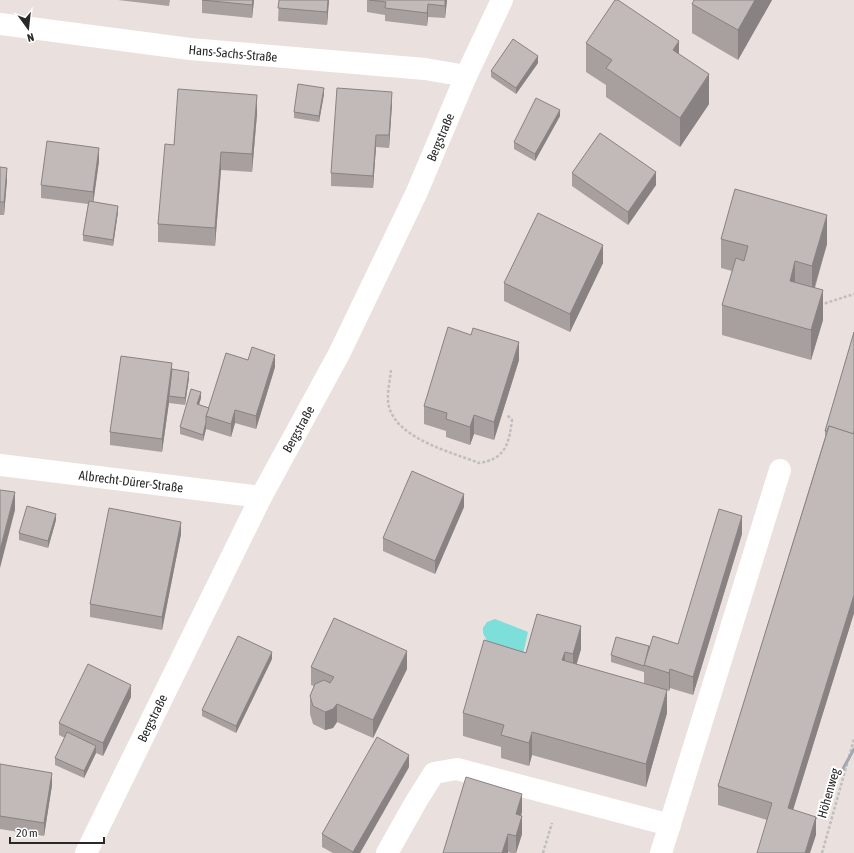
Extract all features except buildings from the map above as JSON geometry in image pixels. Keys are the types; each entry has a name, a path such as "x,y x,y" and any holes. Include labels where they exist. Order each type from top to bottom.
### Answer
{"street":[{"name":"Bergstraße","path":"86,853 261,497 339,354 416,194 466,76 502,0"},
{"name":"Hans-Sachs-Straße","path":"0,24 190,49 425,69 466,76"},
{"name":"Albrecht-Dürer-Straße","path":"0,465 261,497"},
{"path":"661,853 780,470"},
{"path":"387,853 417,800 434,774 457,769 670,826"}],"path":[{"path":"818,305 854,294"},
{"path":"391,370 387,396 389,408 397,422 412,436 479,463 489,461 500,455 506,448 512,420 507,415"},
{"name":"Höhenweg","path":"822,853 854,739"},
{"path":"543,853 547,834 562,797"}],"water":[{"path":"495,619 528,632 522,659 488,643 483,633 483,628 487,622"}],"railway":[{"path":"811,826 854,749"}]}
